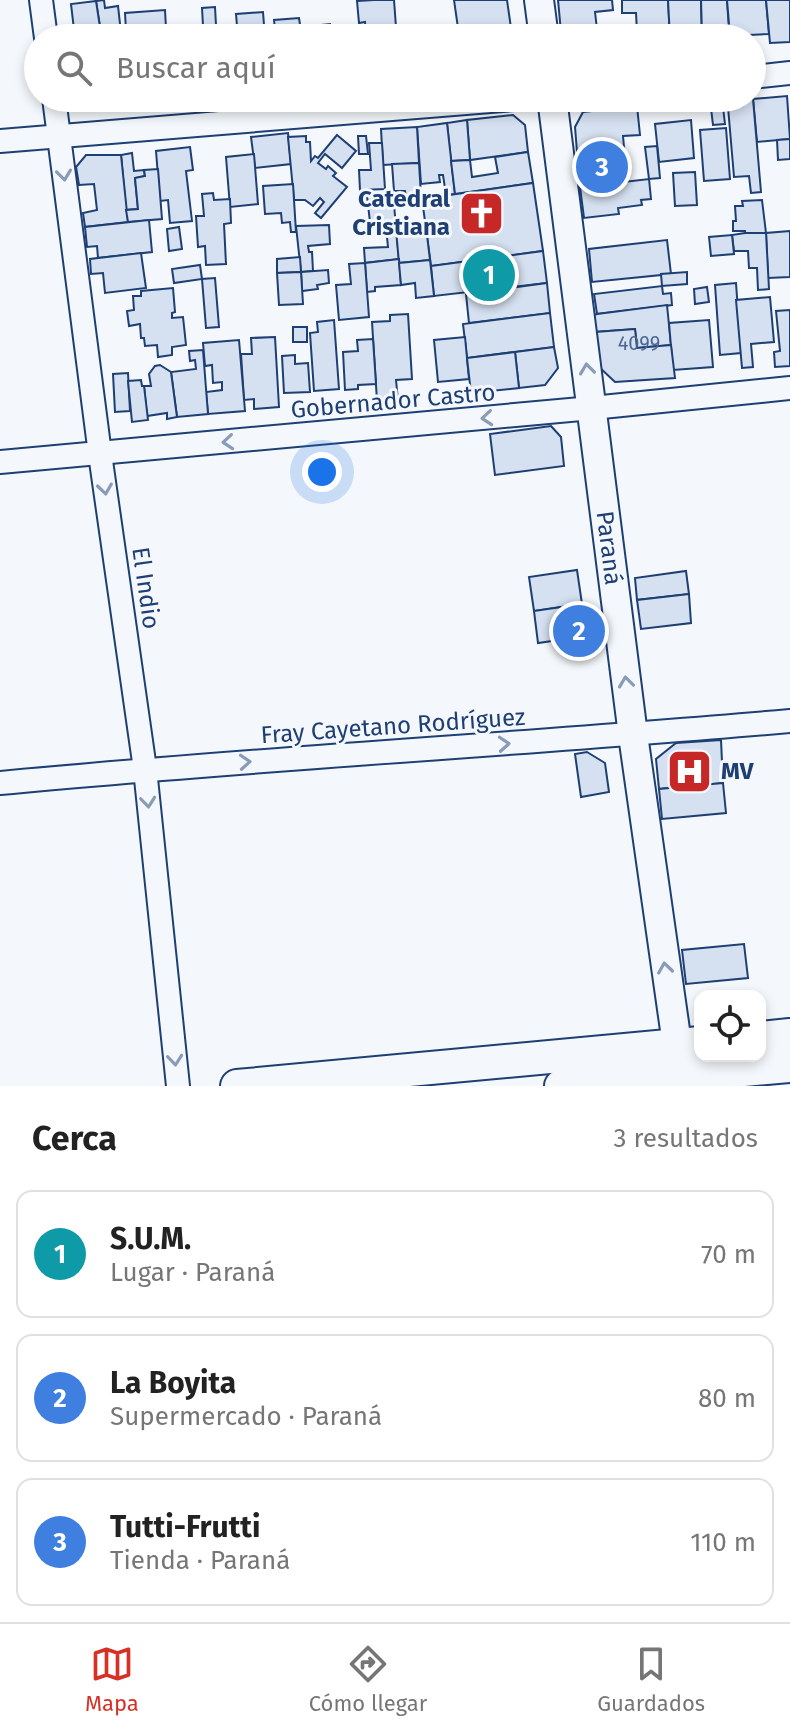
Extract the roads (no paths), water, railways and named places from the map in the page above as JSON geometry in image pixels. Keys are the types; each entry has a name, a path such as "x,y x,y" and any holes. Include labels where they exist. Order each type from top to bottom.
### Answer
{"main road":[{"path":"766,1037 790,1035"},
{"path":"561,1086 685,1062"},
{"path":"237,1086 685,1062 790,1066"}],"street":[{"path":"41,0 44,24"},
{"path":"539,0 542,24"},
{"path":"766,76 790,73"},
{"name":"El Indio","path":"56,112 145,769 178,1086"},
{"path":"0,141 359,112"},
{"name":"Paraná","path":"554,112 633,735 685,1062"},
{"name":"Gobernador Castro","path":"0,462 790,388"},
{"name":"Fray Cayetano Rodríguez","path":"0,783 145,769 790,721"}],"place":[{"name":"Tutti-Frutti","path":"602,167"},
{"name":"Catedral Cristiana","path":"481,213"},
{"name":"S.U.M.","path":"489,275"},
{"name":"La Boyita","path":"579,631"},
{"name":"MV","path":"690,771"}]}
